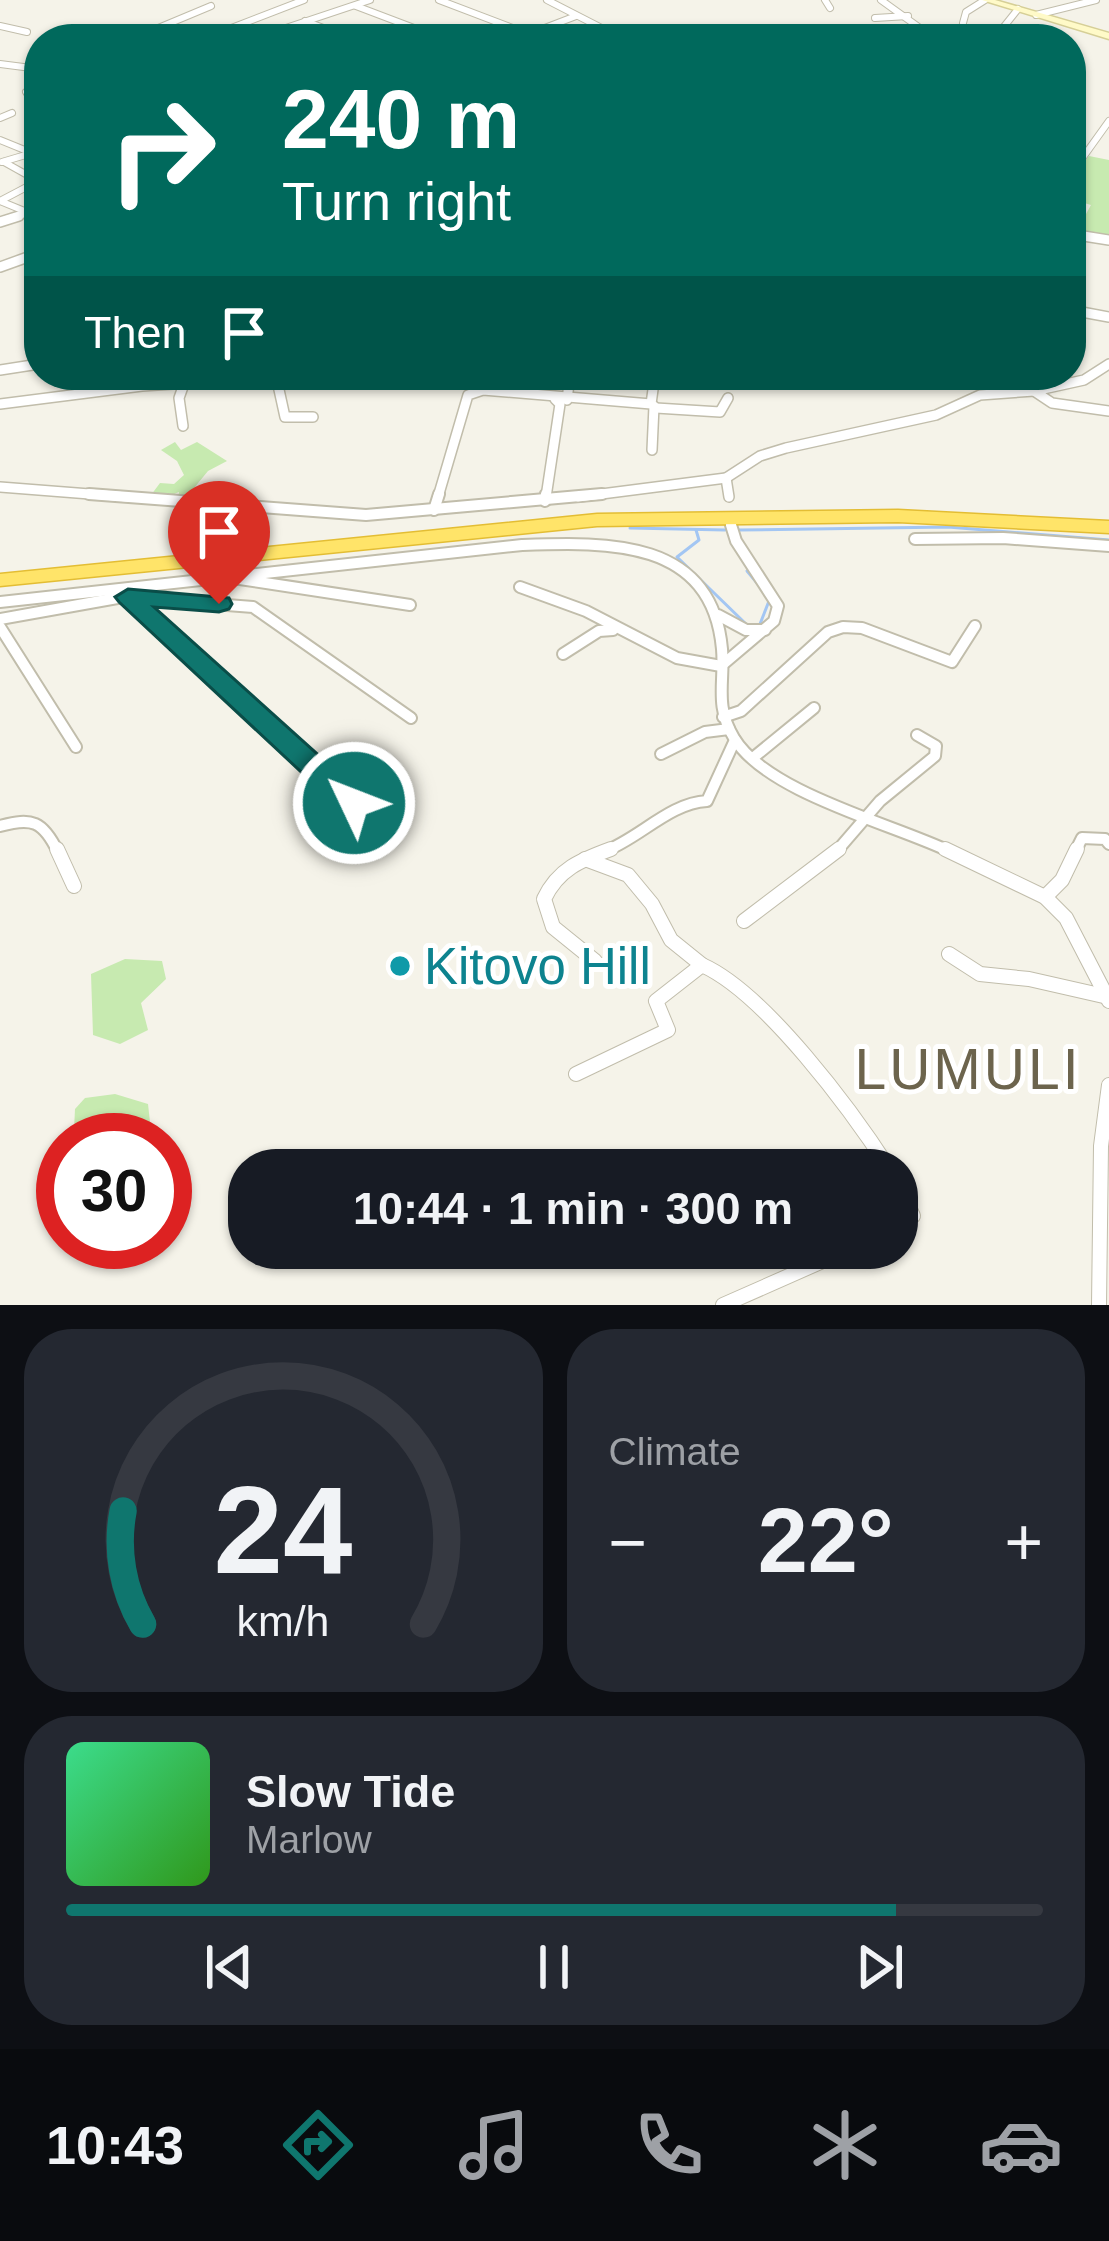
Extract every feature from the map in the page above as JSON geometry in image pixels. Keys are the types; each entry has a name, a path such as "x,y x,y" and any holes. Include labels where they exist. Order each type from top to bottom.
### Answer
{"highway":[{"path":"0,569 559,512 922,506 1109,516"},
{"path":"0,580 597,520 878,516 1109,527"}],"main road":[{"path":"986,0 1069,24"}],"street":[{"path":"242,24 304,0"},
{"path":"297,24 370,0"},
{"path":"439,0 502,24"},
{"path":"547,0 599,24"},
{"path":"880,0 917,24"},
{"path":"963,23 966,13 986,0"},
{"path":"1036,14 1096,0"},
{"path":"355,5 404,24"},
{"path":"168,24 211,6"},
{"path":"1006,24 1018,9"},
{"path":"557,24 576,16"},
{"path":"875,18 908,16"},
{"path":"305,21 313,24"},
{"path":"0,118 12,112"},
{"path":"1086,153 1109,121"},
{"path":"24,187 0,201 24,210"},
{"path":"0,404 129,390"},
{"path":"182,390 183,426"},
{"path":"279,390 285,417 313,417"},
{"path":"434,509 468,395 483,390 721,412 728,398"},
{"path":"545,501 564,390"},
{"path":"652,450 655,390"},
{"path":"0,487 366,515 545,501 726,478 760,456 786,448 929,417 980,395 1039,390"},
{"path":"1034,391 1052,403 1109,411"},
{"path":"726,478 729,498"},
{"path":"520,587 586,611 677,658 721,666 765,630 778,606 736,541 731,525"},
{"path":"915,539 1003,538 1109,546"},
{"path":"76,747 0,623 218,575 606,542 655,554 677,566 718,615 746,631 765,630"},
{"path":"218,575 410,605"},
{"path":"122,593 383,830"},
{"path":"0,602 122,593 253,607 411,718"},
{"path":"718,615 718,693 729,729 754,758 787,785 924,839 1045,897 1066,919 1108,999"},
{"path":"595,962 553,927 544,899 562,870 633,842 685,802 705,802 729,729 741,711 832,630 856,626 952,662 975,626"},
{"path":"563,654 599,631 617,630"},
{"path":"754,758 814,708"},
{"path":"662,754 705,732 729,729"},
{"path":"743,921 819,869 866,817 935,756 936,746 916,735"},
{"path":"0,826 28,818 40,823 74,886"},
{"path":"1045,897 1062,880 1082,838 1105,839 1109,844"},
{"path":"584,858 628,875 644,891 671,940 702,965 729,977 848,1105 876,1149"},
{"path":"949,954 980,974 1011,976 1108,999"},
{"path":"576,1074 668,1030 656,1001 702,965"},
{"path":"1099,1305 1109,1085"},
{"path":"723,1305 804,1269"}],"green space":[{"path":"1089,156 1109,160 1109,239 1086,234 1091,205 1086,204"},
{"path":"175,442 181,450 197,442 227,461 208,471 194,488 203,492 199,497 178,502 179,492 167,497 151,495 160,483 174,484 184,475 177,461 161,450"},
{"path":"125,959 162,961 166,979 141,1003 148,1030 120,1044 93,1035 91,974"},
{"path":"115,1094 148,1104 149,1113 75,1113 85,1098"}],"waterway":[{"path":"738,530 948,527 1109,540"},
{"path":"630,528 725,530"},
{"path":"696,530 699,540 677,557 746,624"},
{"path":"747,571 757,583"},
{"path":"760,624 769,601"}],"place":[{"name":"Kitovo Hill","path":"400,966"}],"district":[{"name":"LUMULI","path":"968,1069"}],"route":[{"path":"219,604 128,597 354,803"}]}
